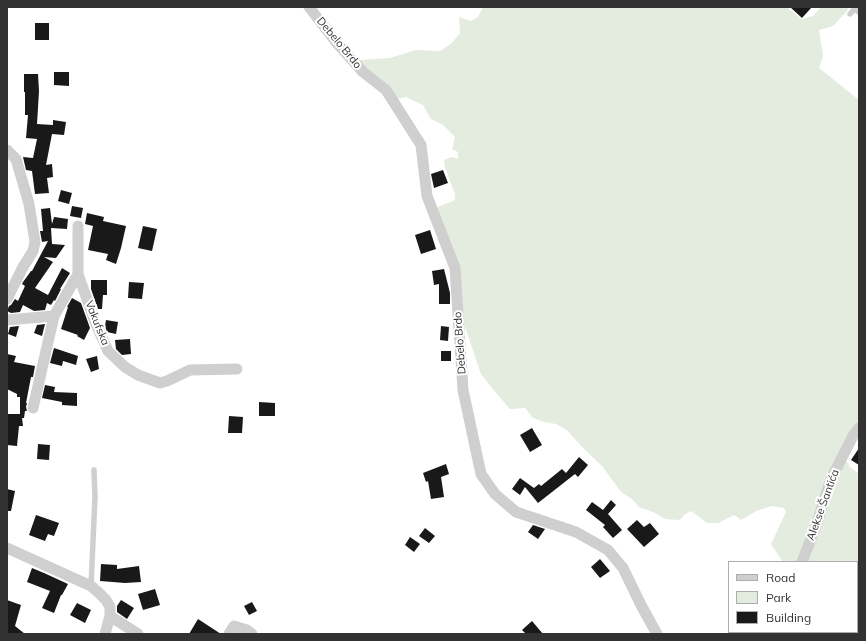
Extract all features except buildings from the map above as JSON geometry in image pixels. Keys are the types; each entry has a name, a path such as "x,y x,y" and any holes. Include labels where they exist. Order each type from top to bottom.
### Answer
{"street":[{"name":"Debelo Brdo","path":"309,7 336,42 363,72 386,90 421,145 427,196 455,268 463,390 481,474 495,494 516,512 576,532 608,550 623,568 657,634"},
{"path":"7,150 16,159 28,204 35,242 33,251 7,299"},
{"name":"Vakufska","path":"78,226 78,274 95,322 108,351 125,367 138,375 160,383 190,370 237,369"},
{"name":"Vakufska","path":"32,408 54,316 78,274"},
{"path":"7,320 54,316"},
{"name":"Alekse Šantića","path":"802,561 817,523 831,479 852,436 859,428"},
{"path":"7,548 91,586 106,600 110,607 110,616 105,634"},
{"path":"110,616 138,634"},
{"path":"229,634 234,626 247,630 252,634"}],"lane":[{"path":"91,586 95,497 94,470"}],"green space":[{"path":"483,7 788,7 802,19 813,16 821,7 849,7 833,26 819,30 823,56 819,68 859,100 859,428 844,457 850,467 859,474 859,634 770,633 858,633 858,561 782,561 771,544 786,512 784,508 772,506 756,511 741,520 734,515 718,523 707,523 691,511 685,514 680,520 665,519 653,512 639,507 632,499 621,492 602,466 567,430 556,424 533,418 525,408 510,409 481,374 460,312 435,208 455,200 455,194 445,168 444,160 451,157 458,159 458,152 452,149 455,137 443,125 431,119 423,105 406,97 393,100 363,72 360,60 390,58 416,50 440,51 452,43 460,33 459,17 471,21 478,17"}]}
